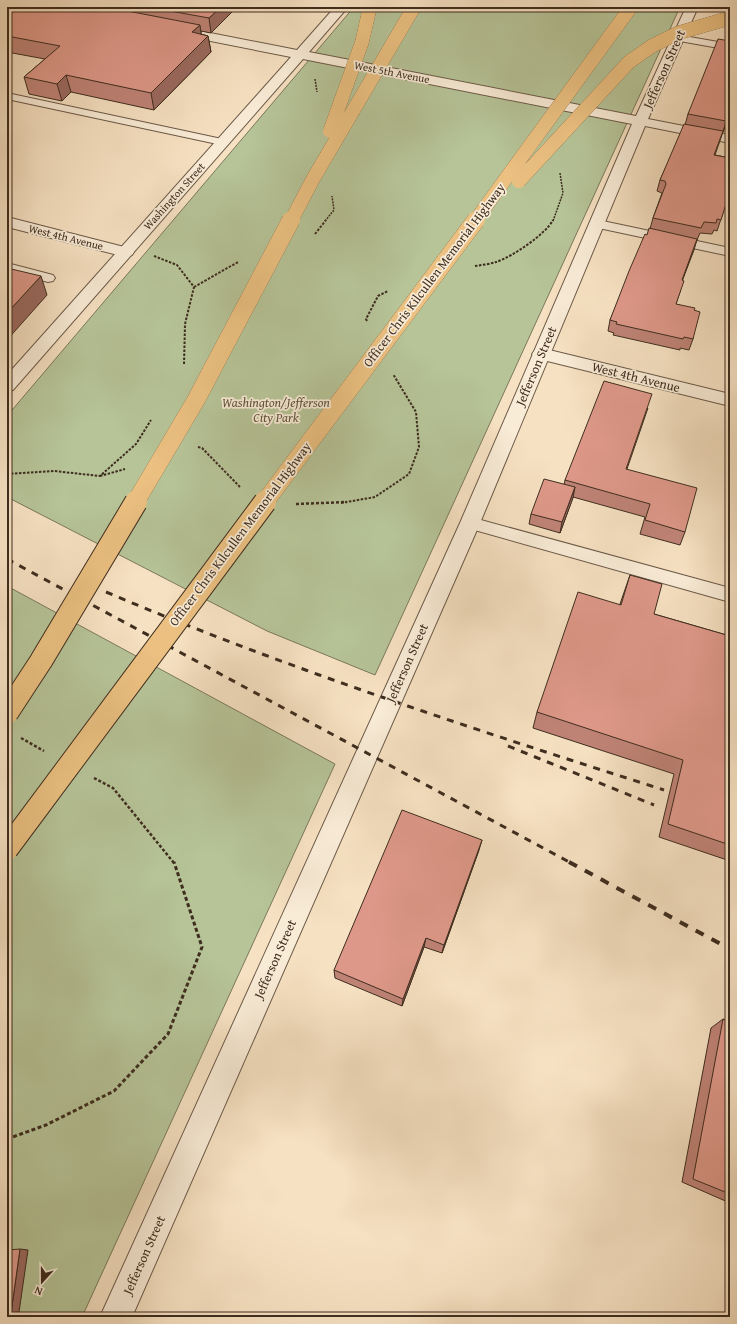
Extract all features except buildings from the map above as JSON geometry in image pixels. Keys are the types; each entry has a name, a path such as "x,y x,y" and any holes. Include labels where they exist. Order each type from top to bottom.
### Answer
{"highway":[{"path":"313,179 362,42 370,7"},
{"path":"7,713 41,661 196,400 313,179 414,7"},
{"name":"Officer Chris Kilcullen Memorial Highway","path":"7,849 248,523 464,238 631,7"},
{"path":"464,238 628,62 652,46 678,33 730,18"}],"street":[{"name":"Washington Street","path":"7,386 342,7"},
{"name":"Jefferson Street","path":"116,1317 470,523 640,122 692,7"},
{"name":"West 5th Avenue","path":"167,29 730,139"},
{"name":"West 4th Avenue","path":"7,222 126,252"},
{"name":"West 4th Avenue","path":"541,354 730,400"}],"lane":[{"path":"678,38 730,47"},
{"path":"7,96 222,142"},
{"path":"598,224 730,252"},
{"path":"7,267 48,278"},
{"path":"470,523 730,595"}],"path":[{"path":"126,252 154,256 177,265 194,287 185,324 183,372"},
{"path":"7,474 38,470 65,471 100,476 136,444 153,418"},
{"path":"14,734 47,752"},
{"path":"7,1139 46,1125 114,1091 168,1034 202,947 174,863 113,788 87,774"}],"green space":[{"name":"Washington/Jefferson City Park","path":"354,7 680,7 375,675 267,631 7,497 7,416"},
{"path":"7,586 335,764 82,1317 7,1317"}],"railway":[{"path":"7,559 571,863"},
{"path":"106,592 313,673 523,745 664,790"},
{"path":"508,746 654,805"},
{"path":"569,862 730,949"}]}
